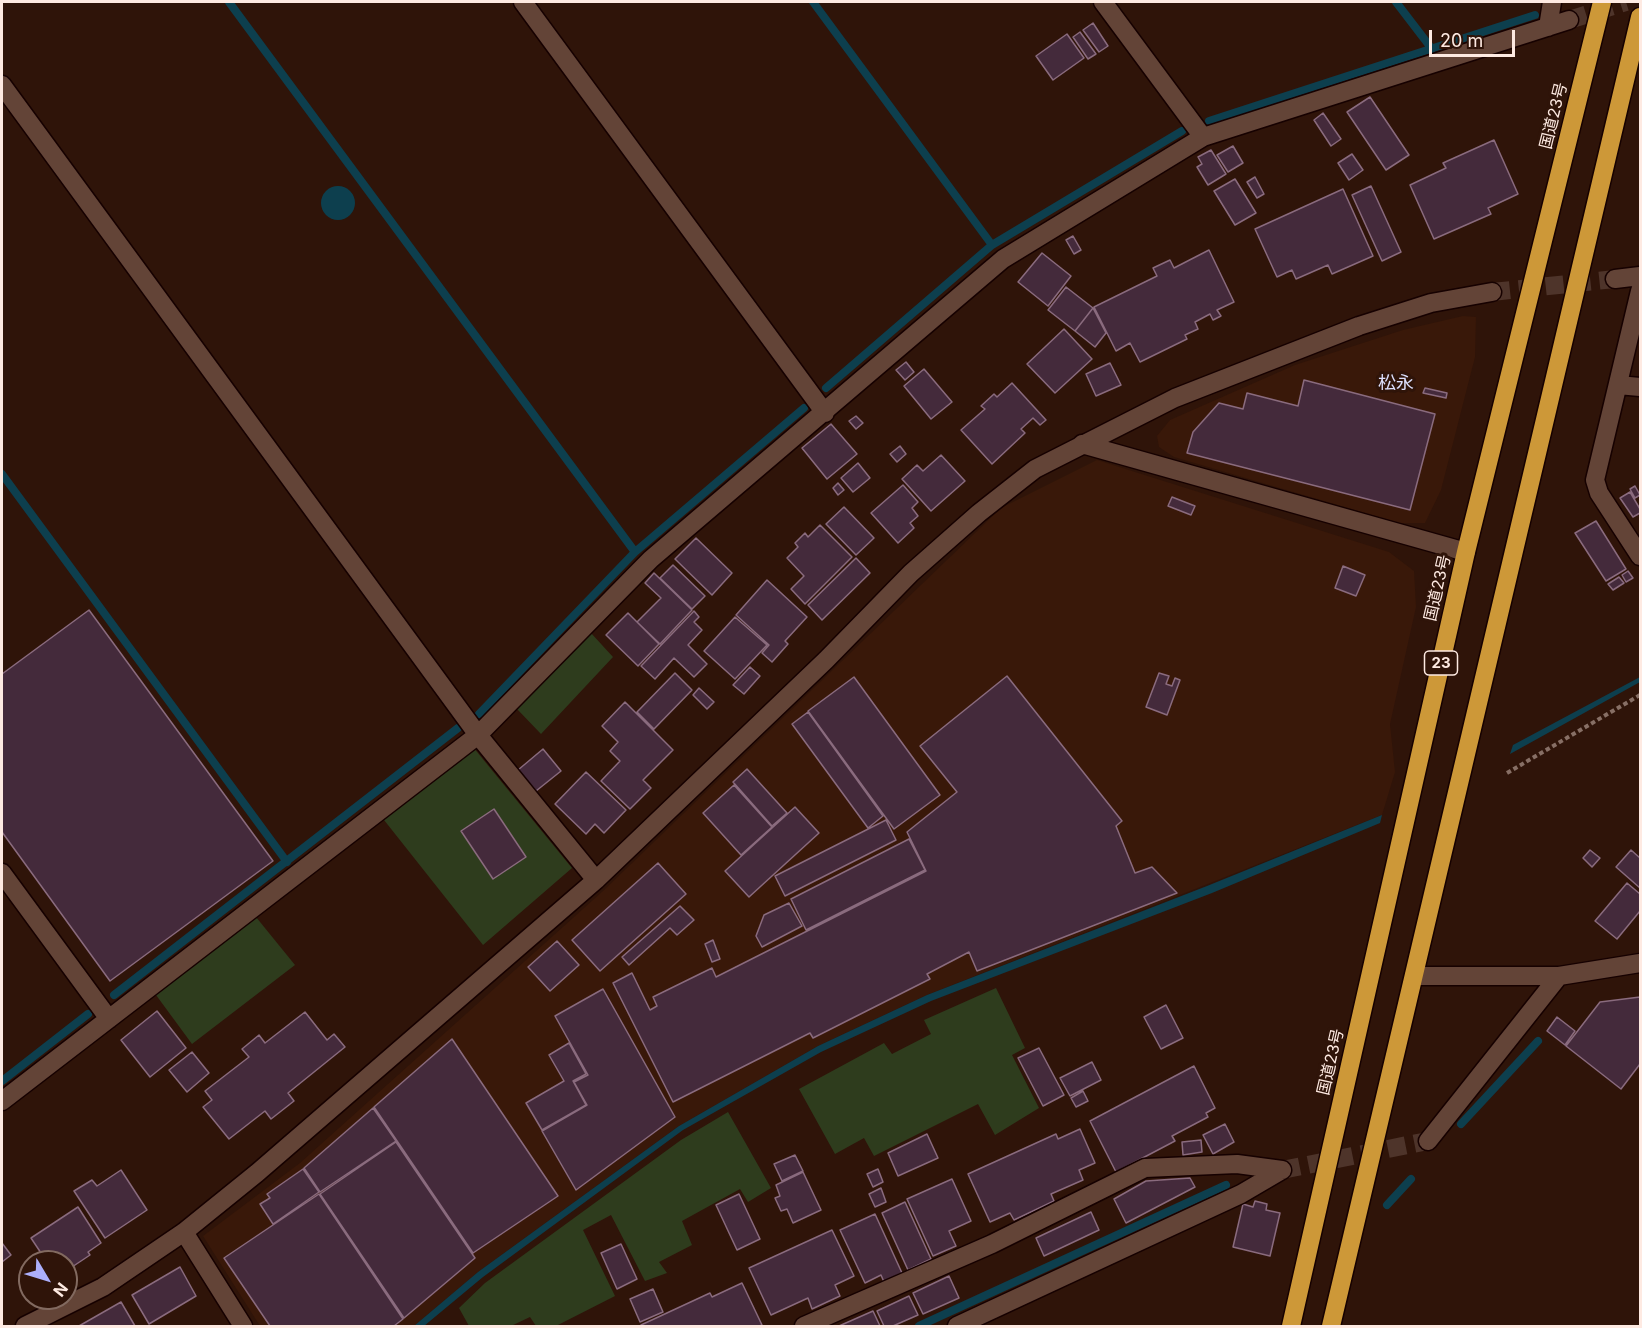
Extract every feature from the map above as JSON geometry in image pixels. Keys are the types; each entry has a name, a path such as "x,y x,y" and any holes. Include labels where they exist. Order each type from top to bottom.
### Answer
{"highway":[{"name":"国道23号","path":"1291,1326 1466,552 1602,2"},
{"path":"1331,1326 1641,16"}],"street":[{"path":"523,2 825,413"},
{"path":"1103,2 1203,137"},
{"path":"1548,27 1552,2"},
{"path":"2,1101 478,735 651,559 1003,259 1203,137 1569,20"},
{"path":"2,85 478,735 596,880"},
{"path":"1615,279 1641,276"},
{"path":"1641,291 1595,480 1599,493 1641,556"},
{"path":"26,1326 103,1287 184,1232 257,1173 596,880 826,660 920,566 979,513 1035,469 1175,398 1359,326 1431,303 1492,292"},
{"path":"1618,385 1641,387"},
{"path":"1082,444 1466,552"},
{"path":"2,873 109,1019"},
{"path":"1414,976 1559,976 1641,963"},
{"path":"1428,1141 1559,976"},
{"path":"804,1326 992,1244 1145,1168 1237,1164 1282,1170 1240,1194 957,1326"},
{"path":"184,1232 243,1326"}],"path":[{"path":"1508,772 1641,695"}],"shaded area":[{"path":"1463,316 1476,317 1475,357 1441,490 1425,523 1399,523 1174,457 1159,447 1157,436 1170,420 1295,365 1403,330"},
{"path":"1097,460 1389,552 1414,571 1416,607 1390,724 1395,772 1382,815 927,995 818,1046 679,1126 478,1272 414,1326 260,1326 203,1236 300,1163 603,891 1001,508"}],"green space":[{"path":"591,633 613,657 541,734 517,709"},
{"path":"473,747 572,868 483,945 384,820"},
{"path":"256,917 295,965 192,1044 156,995"},
{"path":"996,988 1025,1048 1012,1055 1039,1108 995,1135 978,1104 874,1156 864,1138 835,1154 799,1089 884,1043 892,1054 931,1034 924,1020"},
{"path":"728,1112 771,1188 748,1202 740,1189 682,1221 692,1245 659,1262 667,1273 645,1281 611,1215 583,1230 615,1296 556,1326 536,1326 530,1317 511,1326 469,1326 459,1308 485,1283 681,1140"}],"water":[{"path":"338,186 350,191 355,203 350,215 338,220 326,215 321,203 326,191"},
{"path":"1640,677 1640,682 1510,754 1513,745"},
{"path":"1382,815 1380,823 1212,893 931,1001 821,1052 683,1130 483,1277 424,1326 414,1326 478,1272 679,1126 818,1046 927,995"}],"building":[{"path":"1093,23 1108,46 1099,52 1083,30"},
{"path":"1080,32 1096,54 1088,59 1073,37"},
{"path":"1067,34 1084,58 1053,80 1036,56"},
{"path":"1370,97 1409,155 1386,170 1347,112"},
{"path":"1323,113 1341,139 1331,146 1314,120"},
{"path":"1494,140 1518,194 1488,208 1491,214 1434,239 1410,185 1446,168 1443,163"},
{"path":"1233,146 1243,163 1228,172 1217,155"},
{"path":"1211,150 1226,174 1208,185 1197,167 1202,164 1198,157"},
{"path":"1352,154 1363,170 1349,180 1338,163"},
{"path":"1255,177 1264,194 1257,198 1247,182"},
{"path":"1235,179 1256,213 1235,225 1214,191"},
{"path":"1371,186 1401,252 1382,261 1352,195"},
{"path":"1343,189 1373,256 1332,274 1328,265 1296,279 1292,270 1277,277 1255,229"},
{"path":"1073,236 1081,250 1074,254 1066,240"},
{"path":"1209,250 1234,302 1217,310 1221,316 1213,320 1210,314 1195,322 1198,329 1185,335 1187,339 1140,362 1130,343 1116,351 1094,307 1157,276 1153,268 1170,260 1174,268"},
{"path":"1042,253 1071,276 1048,306 1018,282"},
{"path":"1066,287 1093,308 1075,331 1048,310"},
{"path":"1093,308 1106,333 1095,347 1075,331"},
{"path":"1064,329 1092,359 1055,393 1027,364"},
{"path":"906,362 914,372 905,380 896,370"},
{"path":"1110,363 1121,385 1096,396 1086,374"},
{"path":"924,369 952,402 931,419 904,386"},
{"path":"1304,380 1435,414 1410,510 1187,453 1193,432 1219,403 1243,409 1247,393 1298,406"},
{"path":"1012,383 1046,420 1040,425 1033,418 1021,429 1025,433 992,464 961,430 985,409 981,406 994,394 997,397"},
{"path":"1425,388 1447,393 1446,398 1423,393"},
{"path":"856,416 863,423 856,429 849,421"},
{"path":"831,424 857,454 827,479 802,448"},
{"path":"900,446 906,454 897,462 890,454"},
{"path":"941,455 965,481 931,511 902,479 917,465 923,471"},
{"path":"858,463 870,478 853,492 841,478"},
{"path":"838,483 844,490 838,495 833,488"},
{"path":"903,485 918,502 912,508 918,516 910,523 914,528 898,543 871,513"},
{"path":"1635,486 1640,495 1635,498 1630,489"},
{"path":"1630,492 1640,509 1640,513 1633,517 1620,498"},
{"path":"1172,497 1195,506 1191,515 1168,506"},
{"path":"844,507 874,538 856,555 826,524"},
{"path":"1596,521 1626,569 1606,581 1575,533"},
{"path":"820,525 852,557 805,604 791,589 804,576 787,558 798,547 795,543 805,533 808,537"},
{"path":"696,538 732,573 712,595 675,559"},
{"path":"856,558 870,573 822,620 808,605"},
{"path":"673,565 705,596 692,609 660,578"},
{"path":"1343,566 1365,575 1356,596 1335,588"},
{"path":"1628,571 1633,578 1626,582 1622,575"},
{"path":"654,573 692,610 660,644 637,622 661,598 645,583"},
{"path":"1619,577 1624,583 1613,590 1608,584"},
{"path":"767,580 807,617 785,641 788,644 772,662 762,653 769,645 736,615"},
{"path":"89,610 273,861 110,981 2,832 2,674"},
{"path":"694,611 699,617 694,622 702,630 688,645 707,664 694,677 674,658 655,679 641,666"},
{"path":"628,613 659,644 638,666 606,635"},
{"path":"735,617 767,645 735,679 704,651"},
{"path":"750,667 760,676 744,694 733,685"},
{"path":"675,673 692,690 654,729 637,712"},
{"path":"1159,673 1169,676 1166,684 1172,686 1175,678 1180,680 1167,715 1146,707"},
{"path":"1007,676 1122,821 1116,826 1135,873 1152,867 1177,893 977,971 969,952 927,974 930,979 813,1038 810,1033 673,1102 613,983 632,973 650,1010 657,1006 653,997 712,968 716,977 926,871 907,832 957,792 920,746"},
{"path":"854,677 940,795 894,829 808,711"},
{"path":"699,688 714,702 707,709 693,695"},
{"path":"625,702 673,750 643,780 651,788 630,809 601,781 620,761 610,751 618,742 602,726"},
{"path":"808,712 883,816 868,828 792,724"},
{"path":"543,749 561,771 536,791 518,770"},
{"path":"747,769 787,813 772,826 733,782"},
{"path":"586,772 626,810 604,833 595,824 586,834 555,804"},
{"path":"734,785 772,827 741,855 703,813"},
{"path":"795,807 819,833 749,897 725,871"},
{"path":"494,809 526,857 493,879 461,831"},
{"path":"886,820 896,840 785,896 775,876"},
{"path":"909,839 925,870 806,930 791,899"},
{"path":"1590,850 1600,858 1592,867 1583,858"},
{"path":"1631,850 1640,858 1640,888 1616,867"},
{"path":"658,863 686,894 600,971 572,940"},
{"path":"1627,883 1640,894 1640,911 1617,939 1595,921"},
{"path":"789,903 802,926 762,947 756,936 764,915"},
{"path":"680,906 694,920 677,935 670,928 629,965 622,957"},
{"path":"713,940 720,959 712,962 705,944"},
{"path":"557,941 579,965 550,991 528,967"},
{"path":"603,989 675,1117 576,1190 542,1131 587,1105 574,1082 588,1075 555,1016"},
{"path":"1640,997 1640,1064 1621,1089 1566,1046 1600,1002"},
{"path":"1166,1005 1183,1038 1161,1049 1144,1017"},
{"path":"157,1011 186,1048 150,1077 121,1040"},
{"path":"305,1012 327,1040 334,1034 345,1047 288,1093 294,1101 271,1119 265,1111 229,1139 203,1107 212,1100 205,1091 249,1057 242,1049 259,1035 265,1043"},
{"path":"1557,1017 1575,1031 1565,1045 1547,1031"},
{"path":"452,1039 558,1196 473,1253 374,1107"},
{"path":"569,1043 586,1074 573,1081 586,1105 542,1130 526,1103 564,1081 549,1055"},
{"path":"1039,1048 1064,1095 1043,1106 1018,1058"},
{"path":"192,1052 209,1073 187,1092 169,1070"},
{"path":"1092,1062 1101,1080 1070,1096 1060,1078"},
{"path":"1194,1066 1215,1108 1206,1113 1208,1117 1172,1136 1175,1141 1116,1172 1090,1121"},
{"path":"1083,1091 1088,1101 1076,1107 1071,1098"},
{"path":"373,1108 396,1141 320,1192 304,1168"},
{"path":"1225,1124 1234,1142 1213,1154 1203,1135"},
{"path":"1080,1129 1095,1163 1079,1170 1083,1180 1051,1194 1054,1201 1014,1220 1010,1213 990,1222 968,1174 1056,1134 1058,1139"},
{"path":"927,1134 938,1158 898,1176 888,1153"},
{"path":"1201,1140 1202,1152 1183,1155 1182,1142"},
{"path":"396,1142 475,1258 404,1318 320,1194"},
{"path":"795,1155 803,1171 782,1181 774,1164"},
{"path":"303,1169 319,1192 273,1224 260,1204 270,1198 267,1194"},
{"path":"878,1169 883,1182 873,1187 867,1174"},
{"path":"121,1170 147,1210 105,1238 74,1191 92,1180 97,1186"},
{"path":"803,1172 821,1210 793,1223 787,1209 781,1211 775,1198 780,1196 776,1185"},
{"path":"1190,1178 1195,1187 1126,1223 1114,1199 1146,1181"},
{"path":"952,1179 971,1221 949,1231 956,1246 933,1256 907,1199"},
{"path":"881,1188 886,1202 875,1207 869,1194"},
{"path":"319,1194 403,1319 394,1326 270,1326 224,1258"},
{"path":"739,1194 760,1239 737,1250 716,1205"},
{"path":"1255,1201 1267,1204 1266,1210 1280,1213 1270,1256 1233,1247 1243,1204 1253,1207"},
{"path":"905,1202 931,1259 908,1270 882,1213"},
{"path":"78,1207 101,1243 88,1252 90,1255 78,1263 78,1250 39,1250 31,1238"},
{"path":"1091,1212 1099,1230 1044,1256 1036,1238"},
{"path":"875,1214 902,1273 884,1282 881,1275 865,1283 840,1230"},
{"path":"832,1230 854,1276 835,1285 840,1296 812,1309 808,1298 771,1315 749,1268"},
{"path":"2,1243 11,1255 2,1262"},
{"path":"621,1244 637,1279 617,1289 601,1253"},
{"path":"180,1267 196,1296 149,1324 132,1295"},
{"path":"949,1276 959,1298 923,1314 913,1293"},
{"path":"742,1283 762,1325 641,1326 710,1293 712,1297"},
{"path":"653,1289 663,1312 640,1322 630,1299"},
{"path":"909,1296 918,1315 893,1326 884,1326 877,1311"},
{"path":"121,1302 135,1326 79,1326"},
{"path":"873,1311 880,1326 839,1326"}],"waterway":[{"path":"229,2 635,552"},
{"path":"813,2 992,245"},
{"path":"1396,2 1432,49"},
{"path":"1209,121 1535,15"},
{"path":"826,388 992,245 1182,131"},
{"path":"479,714 635,552 804,408"},
{"path":"2,474 287,862"},
{"path":"114,995 458,728"},
{"path":"2,1081 88,1014"},
{"path":"1461,1124 1538,1041"},
{"path":"1387,1205 1411,1179"},
{"path":"919,1326 1226,1185"}],"tunnel":[{"path":"1569,20 1626,2"},
{"path":"1492,292 1615,279"},
{"path":"1282,1170 1428,1141"}],"district":[{"name":"松永","path":"1396,384"}]}
